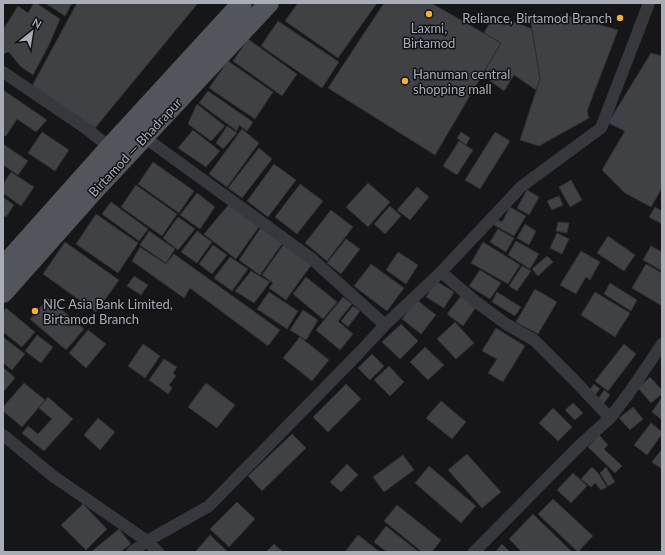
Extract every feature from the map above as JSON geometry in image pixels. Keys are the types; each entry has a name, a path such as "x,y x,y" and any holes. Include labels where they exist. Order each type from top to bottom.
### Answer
{"main road":[{"name":"Birtamod — Bhadrapur","path":"3,267 117,153 242,3"},
{"name":"Birtamod — Bhadrapur","path":"3,293 90,195 117,153 144,137 269,3"}],"street":[{"path":"132,552 147,541 209,506 385,325 441,272 522,186 601,128 649,3"},
{"path":"3,72 78,123 117,153"},
{"path":"144,137 311,258 385,325"},
{"path":"441,272 475,301 506,324 534,340 610,418"},
{"path":"474,552 579,446 610,418 662,344"},
{"path":"3,435 53,476 147,541 158,552"}],"building":[{"path":"34,3 60,19 49,45 33,75 20,66 9,52 3,54 3,30 18,6 28,13"},
{"path":"45,3 72,3 65,16"},
{"path":"77,3 198,3 95,128 32,86"},
{"path":"298,3 377,3 338,58 285,21"},
{"name":"Hanuman central shopping mall","path":"384,3 431,3 501,43 435,155 328,88"},
{"path":"565,15 618,30 587,111 589,118 539,146 520,140 540,79 530,18"},
{"path":"492,19 504,25 515,22 532,29 540,79 536,90 514,75 504,91 482,75 501,43 484,33"},
{"path":"278,21 339,62 322,88 261,46"},
{"path":"248,39 297,74 282,96 233,61"},
{"path":"651,53 662,56 662,188 651,207 625,193 602,170 625,131 608,123"},
{"path":"228,61 273,92 255,119 209,88"},
{"path":"3,90 47,120 36,132 17,119 6,136 3,135"},
{"path":"208,91 253,122 247,131 239,125 237,131 199,103"},
{"path":"197,104 225,126 211,141 188,124"},
{"path":"227,126 237,133 223,149 216,143"},
{"path":"242,129 259,143 227,187 209,174"},
{"path":"193,130 220,151 206,167 178,148"},
{"path":"42,132 69,150 55,171 28,153"},
{"path":"461,132 470,138 466,145 457,138"},
{"path":"495,132 510,141 480,189 465,180"},
{"path":"459,141 473,150 457,175 443,166"},
{"path":"3,144 28,161 18,175 3,165"},
{"path":"259,148 272,159 242,198 228,188"},
{"path":"153,162 194,191 179,213 138,184"},
{"path":"274,164 296,180 268,217 247,201"},
{"path":"11,172 34,187 21,206 3,193 3,184"},
{"path":"571,180 582,200 570,207 559,187"},
{"path":"368,183 390,202 368,227 346,207"},
{"path":"300,184 323,201 297,234 275,217"},
{"path":"136,185 177,214 162,236 121,207"},
{"path":"417,187 429,197 410,220 397,210"},
{"path":"527,190 539,197 529,215 517,208"},
{"path":"197,193 215,207 200,229 180,215"},
{"path":"559,196 563,205 552,210 547,201"},
{"path":"3,197 14,205 6,217 3,215"},
{"path":"111,202 148,229 139,241 102,214"},
{"path":"230,203 261,224 236,259 204,234"},
{"path":"390,206 401,216 385,234 374,224"},
{"path":"510,207 526,216 514,236 494,225 497,220 502,222"},
{"path":"655,207 662,211 662,224 649,217"},
{"path":"331,210 353,227 327,261 305,243"},
{"path":"96,214 138,243 118,273 76,244"},
{"path":"178,217 195,229 178,250 163,238"},
{"path":"558,222 569,223 567,233 556,231"},
{"path":"525,224 536,231 529,245 517,238"},
{"path":"262,226 284,241 260,275 239,260"},
{"path":"498,229 514,238 506,252 490,242"},
{"path":"149,231 175,249 166,263 140,245"},
{"path":"197,231 212,242 197,263 181,252"},
{"path":"557,233 569,239 562,254 550,248"},
{"path":"608,236 635,255 624,271 597,253"},
{"path":"346,239 360,249 341,274 327,263"},
{"path":"516,241 539,254 530,269 508,255"},
{"path":"65,242 119,280 96,312 43,274"},
{"path":"483,242 520,265 508,284 471,263"},
{"path":"284,244 312,264 286,300 269,288 273,283 262,275"},
{"path":"213,245 227,255 212,274 199,264"},
{"path":"651,246 662,252 662,271 643,260"},
{"path":"140,247 166,264 174,254 280,330 268,346 190,288 184,298 132,261"},
{"path":"581,251 600,262 590,280 586,277 576,294 560,285"},
{"path":"398,252 418,265 406,284 386,270"},
{"path":"547,256 553,262 538,276 532,269"},
{"path":"230,257 248,269 232,291 214,278"},
{"path":"371,264 404,288 387,311 354,286"},
{"path":"646,264 662,273 662,306 632,288"},
{"path":"522,266 531,271 517,291 509,286"},
{"path":"480,270 501,283 490,299 469,286"},
{"path":"251,271 270,282 254,303 235,291"},
{"path":"134,276 148,285 141,295 127,286"},
{"path":"306,277 337,302 323,319 293,294"},
{"path":"436,281 454,292 444,308 426,297"},
{"path":"610,283 637,300 631,311 604,294"},
{"path":"535,289 557,302 538,334 516,322"},
{"path":"269,292 298,311 287,329 257,309"},
{"path":"497,292 521,307 515,316 492,302"},
{"path":"595,292 630,313 615,337 581,315"},
{"path":"461,296 476,307 463,326 447,314"},
{"path":"343,297 352,304 338,321 353,334 340,350 316,330"},
{"path":"48,298 84,329 66,350 30,319"},
{"path":"417,300 436,315 421,334 402,319"},
{"path":"353,306 360,311 348,327 341,321"},
{"path":"6,308 35,332 22,347 3,332 3,312"},
{"path":"303,310 318,320 306,340 290,330"},
{"path":"455,322 474,343 456,359 437,339"},
{"path":"401,324 418,341 400,359 382,342"},
{"path":"496,328 525,346 503,382 488,373 497,359 482,351"},
{"path":"88,330 106,344 86,368 69,353"},
{"path":"37,335 53,347 41,363 25,351"},
{"path":"3,337 25,354 12,370 3,363"},
{"path":"300,337 329,360 312,381 283,358"},
{"path":"143,344 160,356 145,378 128,366"},
{"path":"624,344 636,354 608,391 595,381"},
{"path":"425,347 444,365 428,380 410,362"},
{"path":"372,354 384,366 370,380 358,368"},
{"path":"164,359 177,367 173,373 176,376 169,385 172,388 168,394 149,380"},
{"path":"389,366 404,382 390,396 374,380"},
{"path":"3,367 15,378 3,392"},
{"path":"650,377 662,390 662,394 651,403 638,388"},
{"path":"24,383 45,400 22,427 3,411 3,407"},
{"path":"206,383 235,405 217,428 188,407"},
{"path":"346,384 361,399 328,432 313,417"},
{"path":"594,384 600,389 594,396 588,392"},
{"path":"604,390 610,395 604,403 598,399"},
{"path":"48,397 73,419 44,451 22,433 28,426 38,434 52,419 39,408"},
{"path":"662,397 662,420 652,412"},
{"path":"441,401 466,422 452,439 426,418"},
{"path":"573,403 583,413 575,420 565,410"},
{"path":"633,407 643,419 630,430 619,418"},
{"path":"553,408 572,427 558,441 539,423"},
{"path":"98,418 115,432 100,450 84,435"},
{"path":"651,423 662,432 662,434 647,455 634,445"},
{"path":"292,434 306,448 262,491 248,476"},
{"path":"599,435 608,445 604,449 622,466 615,473 588,447"},
{"path":"662,449 662,469 652,462"},
{"path":"467,454 501,492 482,508 448,470"},
{"path":"403,455 414,470 384,492 373,477"},
{"path":"347,464 358,475 341,492 330,482"},
{"path":"429,466 476,506 461,523 415,483"},
{"path":"592,467 607,487 601,490 595,483 591,487 581,479"},
{"path":"606,467 615,482 608,486 600,473"},
{"path":"573,473 587,486 571,503 557,490"},
{"path":"553,499 593,536 578,552 538,514"},
{"path":"237,502 255,519 229,547 210,529"},
{"path":"83,504 107,529 86,550 61,525"},
{"path":"397,505 441,540 432,552 422,552 384,521"},
{"path":"533,514 572,552 522,552 509,539"},
{"path":"386,526 419,552 387,552 374,542"},
{"path":"119,529 131,544 120,552 91,552"},
{"path":"210,535 228,552 195,552"},
{"path":"358,535 380,552 345,552"},
{"path":"274,544 283,552 266,552"},
{"path":"502,544 510,552 495,552"}],"place":[{"name":"Laxmi, Birtamod","path":"429,14"},
{"name":"Reliance, Birtamod Branch","path":"620,18"},
{"name":"Hanuman central shopping mall","path":"405,81"},
{"name":"NIC Asia Bank Limited, Birtamod Branch","path":"35,311"}]}
